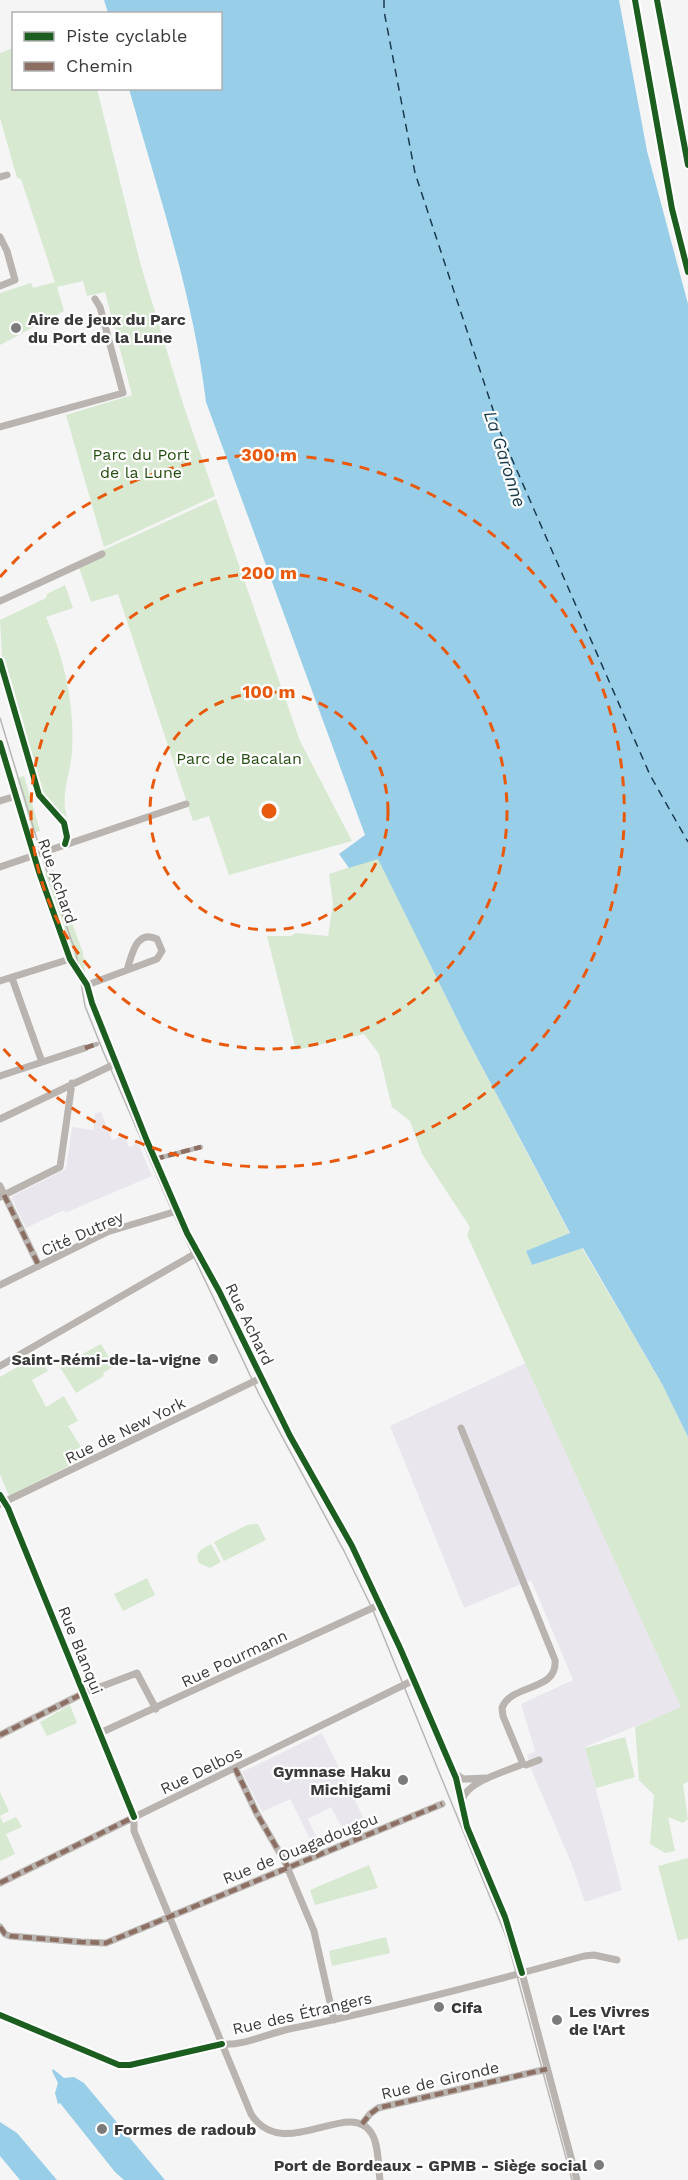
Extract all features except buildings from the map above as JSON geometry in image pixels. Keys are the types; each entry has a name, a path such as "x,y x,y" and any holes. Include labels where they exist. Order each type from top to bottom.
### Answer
{"main road":[{"path":"657,0 687,161"}],"street":[{"path":"0,237 7,251 15,280 0,286"},
{"path":"0,427 123,393 100,307 95,299"},
{"path":"0,601 102,554"},
{"name":"Rue Achard","path":"0,743 34,855 70,959 87,985 92,1003 177,1211 290,1436 352,1546 414,1680 452,1771 462,1801 467,1827 505,1917 522,1973"},
{"path":"0,801 16,796"},
{"path":"0,867 186,804"},
{"path":"87,985 157,959 162,951 157,939 145,937 139,939 127,970"},
{"path":"0,981 70,959"},
{"path":"12,978 42,1062"},
{"path":"0,1076 97,1044"},
{"path":"0,1119 117,1063"},
{"path":"2,1196 60,1167 72,1083"},
{"path":"155,1159 201,1147"},
{"path":"0,1186 2,1196 39,1266"},
{"name":"Cité Dutrey","path":"0,1286 107,1232 177,1211"},
{"path":"0,1366 198,1252"},
{"name":"Rue de New York","path":"2,1503 261,1378"},
{"path":"461,1428 555,1660 554,1670 547,1680 510,1696 502,1708 503,1716 523,1764"},
{"name":"Rue Blanqui","path":"0,1495 84,1693 134,1817 134,1831 222,2044"},
{"name":"Rue Pourmann","path":"100,1733 379,1605"},
{"path":"0,1735 84,1693 137,1673 156,1709"},
{"name":"Rue Delbos","path":"0,1883 414,1680"},
{"path":"462,1801 467,1790 488,1778 538,1760"},
{"path":"235,1768 257,1814 288,1867 314,1931 334,2020"},
{"path":"452,1771 463,1779 488,1778"},
{"name":"Rue de Ouagadougou","path":"0,1927 5,1934 10,1936 101,1944 442,1804"},
{"name":"Rue des Étrangers","path":"0,2014 119,2065 130,2065 222,2044 231,2045 278,2031 334,2020 584,1956 594,1955 617,1960"},
{"path":"522,1973 577,2180"},
{"path":"222,2044 251,2114 266,2130 292,2134 344,2122 355,2121 362,2124 372,2134 375,2142 380,2180"},
{"name":"Rue de Gironde","path":"362,2124 378,2108 547,2069"}],"shaded area":[{"path":"101,1112 112,1140 124,1135 129,1147 138,1143 152,1176 65,1213 64,1210 26,1228 12,1196 66,1169 72,1127 93,1130 95,1113"},
{"path":"526,1363 682,1707 585,1747 622,1890 585,1902 570,1860 531,1769 527,1755 535,1751 521,1704 573,1680 531,1580 464,1608 390,1426"},
{"path":"322,1733 367,1825 345,1834 331,1807 308,1819 320,1845 314,1847 290,1799 262,1812 242,1772"}],"green space":[{"name":"Parc du Port de la Lune","path":"12,48 12,90 97,90 141,266 184,407 215,496 104,547 66,415 132,395 105,292 87,296 83,281 57,287 64,311 0,345 0,293 31,283 33,288 55,282 21,179 17,178 0,118 0,53"},
{"name":"Parc de Bacalan","path":"216,499 300,741 352,841 229,875 209,816 193,821 118,594 91,602 77,562"},
{"path":"65,585 73,608 46,617 63,667 72,718 72,753 65,793 67,817 43,795 2,657 0,620 46,598 47,594"},
{"path":"24,776 40,831 33,833 17,778"},
{"path":"378,858 464,1033 570,1234 526,1251 532,1265 582,1248 662,1384 688,1437 688,1782 683,1784 688,1819 683,1823 668,1817 675,1851 665,1853 650,1844 654,1795 639,1780 635,1727 681,1707 467,1235 470,1227 422,1154 410,1121 392,1107 379,1054 364,1034 296,1050 267,936 291,936 296,933 328,936 333,904 329,874"},
{"path":"53,870 83,953 85,973 76,965 45,873"},
{"path":"101,1344 114,1366 103,1373 104,1376 76,1393 58,1364 70,1357 71,1360"},
{"path":"38,1355 48,1371 32,1380 46,1407 64,1396 78,1421 68,1426 87,1457 9,1496 0,1474 0,1377"},
{"path":"258,1524 266,1540 224,1561 214,1542 247,1525"},
{"path":"211,1544 221,1562 210,1568 199,1563 198,1556 200,1551"},
{"path":"147,1578 155,1595 123,1611 114,1594"},
{"path":"70,1705 77,1723 47,1736 40,1722"},
{"path":"625,1737 635,1777 596,1788 585,1748"},
{"path":"0,1792 9,1811 0,1816"},
{"path":"0,1816 3,1823 16,1817 22,1827 6,1834 15,1854 0,1861"},
{"path":"688,1858 688,1938 678,1941 658,1866"},
{"path":"369,1865 378,1888 315,1905 310,1890"},
{"path":"386,1937 390,1953 332,1966 329,1951"}],"water":[{"name":"La Garonne","path":"104,0 619,0 647,151 688,304 688,1437 662,1384 583,1248 532,1265 526,1251 570,1233 464,1033 378,859 349,868 339,854 365,835 206,402 184,283 129,90 222,90 222,12 108,12"},
{"name":"Formes de radoub","path":"53,2069 64,2078 74,2077 84,2083 165,2180 124,2180 115,2172 60,2103 58,2104 55,2093 58,2083"},
{"path":"0,2122 17,2133 57,2180 20,2180 0,2156"}],"ferry route":[{"path":"384,0 384,11 415,173 501,434 650,775 688,842"}],"tram line":[{"path":"0,718 46,869 76,953 85,1006 103,1051 173,1213 259,1394 344,1551 372,1608 507,1939 572,2180"}],"marked path":[{"path":"85,1048 97,1044"},
{"path":"155,1159 201,1147"},
{"path":"4,1195 39,1266"},
{"path":"0,1735 84,1693"},
{"path":"235,1768 257,1814 288,1867"},
{"path":"0,1927 5,1934 10,1936 106,1943 442,1804"},
{"path":"0,1883 134,1817"},
{"path":"362,2124 378,2108 547,2069"}],"cycle path":[{"path":"635,0 672,209 688,272"},
{"path":"657,0 688,165"},
{"path":"0,661 39,795 64,823 67,837 65,844"},
{"path":"0,743 39,872 70,959 87,985 147,1141 187,1233 219,1291 290,1436 352,1546 400,1648 456,1778 467,1827 505,1917 522,1973"},
{"path":"0,1495 8,1508 134,1817"},
{"path":"0,2015 119,2065 130,2065 222,2044"}],"place":[{"name":"Aire de jeux du Parc du Port de la Lune","path":"16,328"},
{"name":"Saint-Rémi-de-la-vigne","path":"213,1359"},
{"name":"Gymnase Haku Michigami","path":"403,1780"},
{"name":"Cifa","path":"439,2007"},
{"name":"Les Vivres de l'Art","path":"557,2020"},
{"name":"Formes de radoub","path":"102,2129"},
{"name":"Port de Bordeaux - GPMB - Siège social","path":"599,2165"}]}
